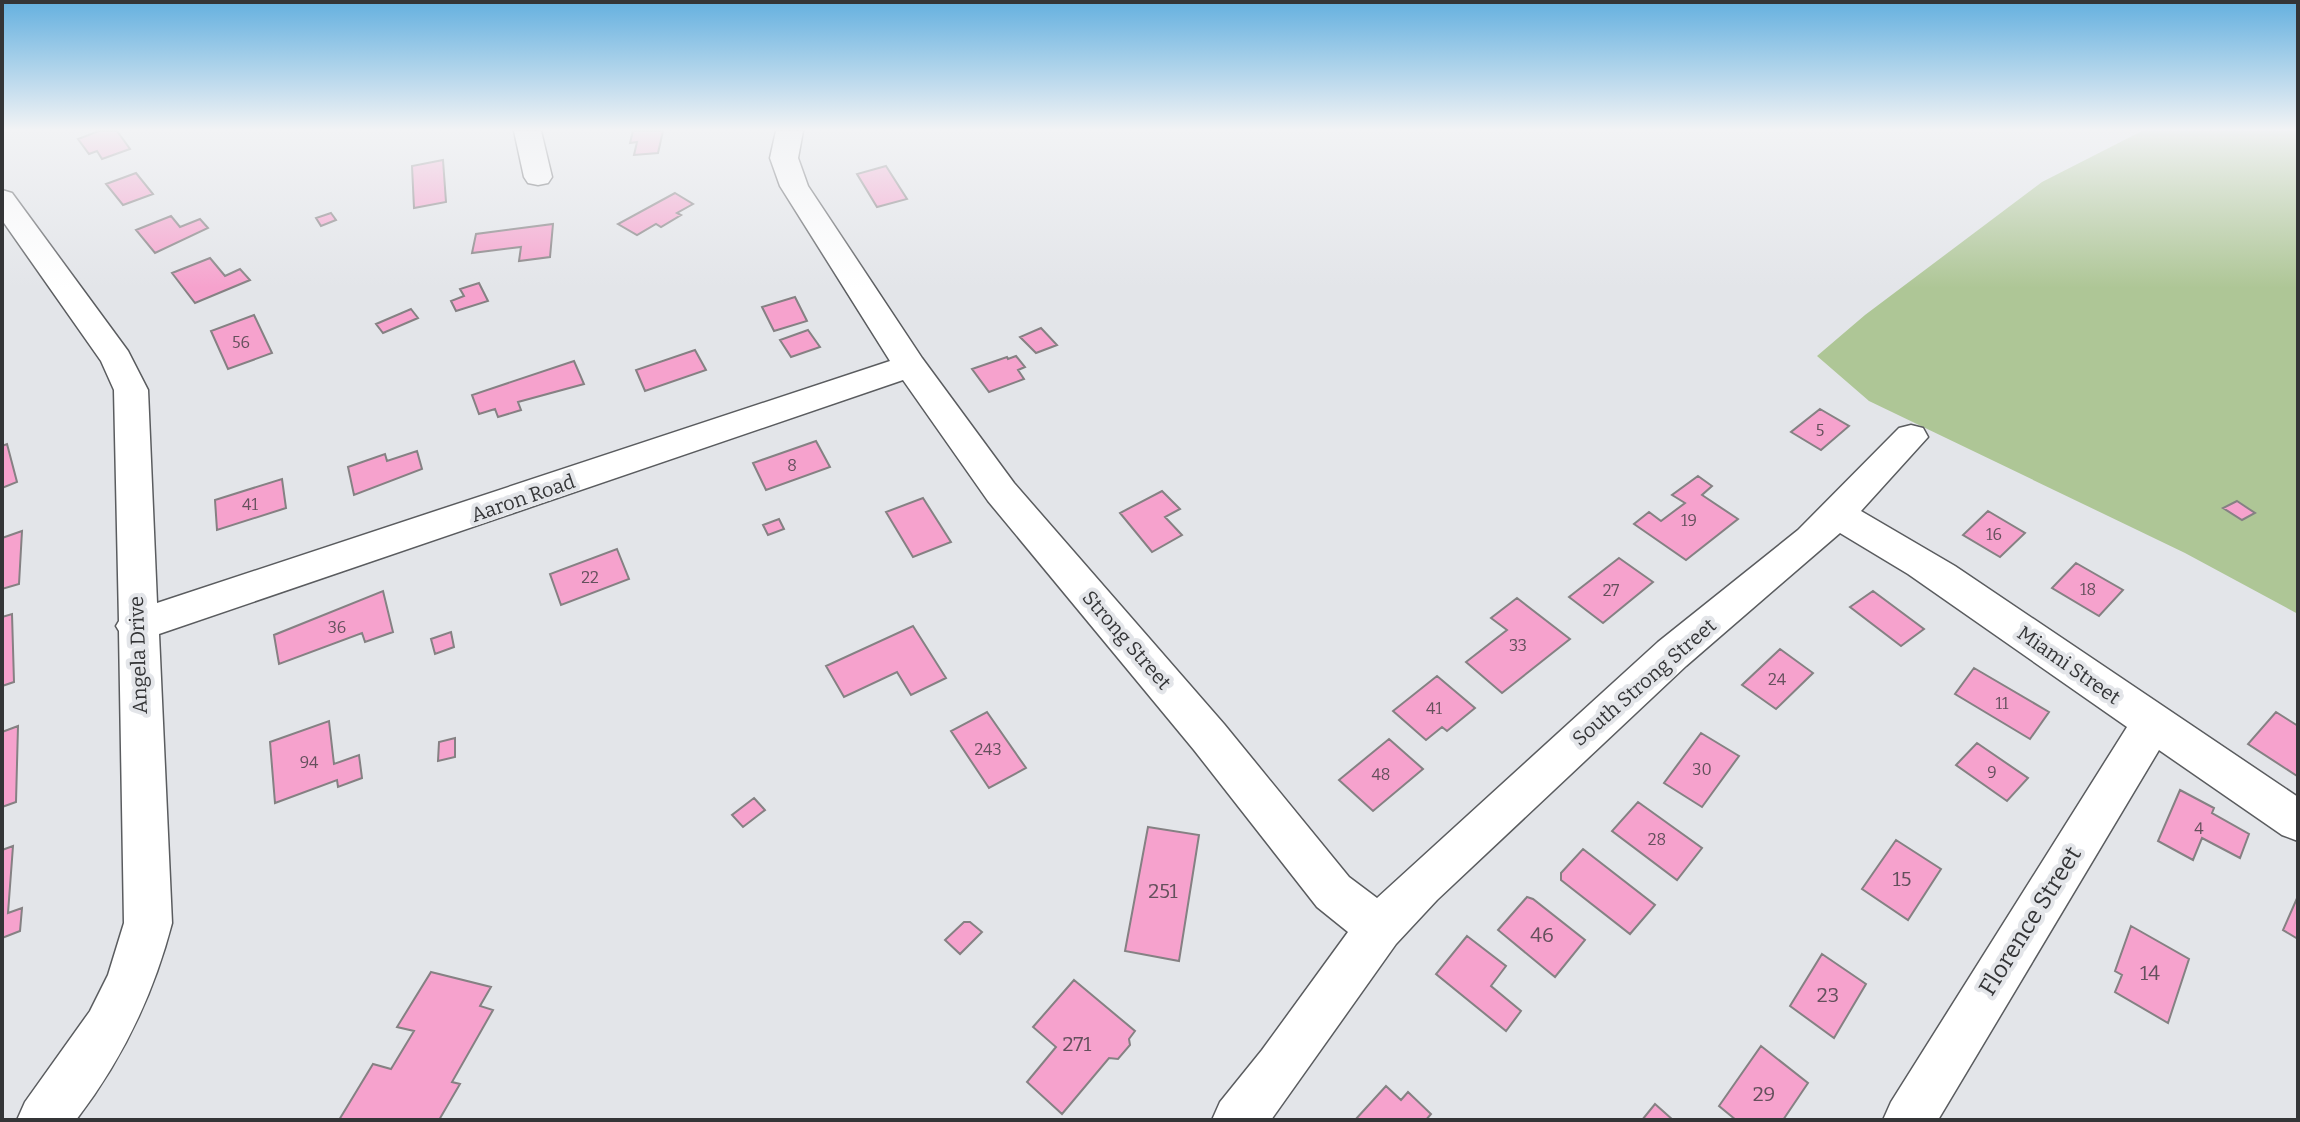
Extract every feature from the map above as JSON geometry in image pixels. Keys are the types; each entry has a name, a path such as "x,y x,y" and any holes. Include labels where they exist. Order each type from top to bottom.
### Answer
{"street":[{"name":"Strong Street","path":"793,183 910,366 1001,492 1209,737 1333,892 1379,928"},
{"name":"Angela Drive","path":"2,199 116,359 131,390 136,626 148,923 137,969 116,1015 85,1066 43,1120"},
{"name":"Aaron Road","path":"136,626 910,366"},
{"name":"South Strong Street","path":"1379,928 1475,834 1625,696 1837,515 1911,437"},
{"name":"Miami Street","path":"1837,515 1870,531 1923,564 2152,724 2298,821"},
{"name":"Florence Street","path":"1909,1120 2152,724"},
{"path":"1238,1120 1280,1068 1379,928"}],"green space":[{"path":"2040,183 2298,183 2298,614 2185,553 1869,401 1817,356 1865,315"}],"building":[{"path":"144,183 153,194 123,205 106,184"},
{"path":"413,183 445,183 446,202 414,208"},
{"path":"863,183 897,183 907,199 877,207"},
{"path":"675,193 693,204 661,227 656,224 637,235 618,224"},
{"path":"331,213 336,220 321,226 316,218"},
{"path":"171,216 180,227 200,219 208,228 155,253 136,230"},
{"path":"553,224 550,257 519,261 521,247 472,253 476,234"},
{"path":"210,258 225,276 240,269 250,280 195,303 172,273"},
{"path":"479,283 488,301 456,311 451,301 464,296 460,289"},
{"path":"795,297 807,321 774,331 762,307"},
{"path":"411,309 418,318 383,333 376,324"},
{"path":"254,315 272,353 228,369 211,331"},
{"path":"1041,328 1057,345 1036,353 1020,337"},
{"path":"808,330 820,347 791,357 780,340"},
{"path":"695,350 706,370 645,391 636,370"},
{"path":"1016,356 1025,367 1018,370 1024,379 989,392 972,369 1007,357"},
{"path":"574,361 584,384 518,402 521,410 498,417 495,409 479,414 472,395"},
{"path":"1820,409 1849,426 1821,450 1791,432"},
{"path":"816,441 830,467 766,490 753,463"},
{"path":"7,444 17,482 2,488 2,446"},
{"path":"417,451 422,469 354,495 348,467 385,454 387,461"},
{"path":"1698,476 1712,486 1702,495 1738,519 1686,560 1634,524 1649,512 1661,521 1685,503 1672,495"},
{"path":"282,479 286,508 217,530 215,500"},
{"path":"1162,491 1180,509 1165,517 1182,535 1152,552 1120,513"},
{"path":"923,498 951,542 913,557 886,512"},
{"path":"2237,501 2255,513 2242,520 2223,508"},
{"path":"1988,511 2025,533 2000,557 1963,535"},
{"path":"779,519 784,529 768,535 763,525"},
{"path":"22,531 19,584 2,589 2,538"},
{"path":"617,549 629,579 561,605 550,574"},
{"path":"1619,558 1653,582 1603,623 1569,597"},
{"path":"2076,563 2123,590 2099,616 2052,588"},
{"path":"383,591 393,632 365,642 362,633 279,664 274,635"},
{"path":"1873,591 1924,629 1901,646 1850,607"},
{"path":"1517,598 1570,639 1502,693 1466,662 1507,630 1491,618"},
{"path":"12,614 14,682 2,686 2,617"},
{"path":"913,626 946,678 911,695 897,672 844,697 826,666"},
{"path":"451,632 454,647 435,654 431,639"},
{"path":"1780,649 1813,673 1776,709 1742,685"},
{"path":"1974,668 2049,712 2030,739 1955,694"},
{"path":"1437,676 1475,708 1447,731 1442,727 1426,740 1393,711"},
{"path":"987,712 1026,768 989,788 951,731"},
{"path":"2276,712 2298,726 2297,776 2248,744"},
{"path":"329,721 334,764 359,755 362,778 338,787 337,780 275,803 270,742"},
{"path":"18,726 16,802 2,807 2,732"},
{"path":"1701,733 1739,756 1702,807 1664,783"},
{"path":"455,738 455,757 438,761 439,742"},
{"path":"1389,739 1423,769 1373,811 1339,780"},
{"path":"1977,743 2028,778 2007,801 1956,765"},
{"path":"2180,790 2214,808 2212,813 2249,834 2240,858 2202,838 2193,860 2158,841"},
{"path":"754,798 765,810 743,827 732,815"},
{"path":"1638,802 1702,848 1677,880 1612,831"},
{"path":"1148,827 1199,835 1179,961 1125,951"},
{"path":"1896,840 1941,869 1908,920 1862,889"},
{"path":"13,846 8,913 22,908 20,931 2,938 2,850"},
{"path":"1583,849 1655,905 1630,934 1561,880 1561,873"},
{"path":"2298,896 2298,939 2283,930"},
{"path":"1527,897 1585,940 1555,977 1498,930"},
{"path":"964,922 970,922 982,932 960,954 945,940"},
{"path":"2131,926 2189,959 2168,1023 2115,992 2122,975 2115,971"},
{"path":"1467,936 1506,966 1491,986 1521,1011 1506,1031 1436,974"},
{"path":"1822,954 1866,984 1834,1038 1790,1006"},
{"path":"431,972 491,987 480,1006 493,1010 452,1082 460,1084 439,1120 339,1120 373,1064 391,1069 414,1031 397,1027"},
{"path":"1074,980 1135,1031 1129,1039 1130,1045 1118,1059 1109,1058 1062,1114 1027,1082 1056,1047 1033,1027"},
{"path":"1761,1046 1808,1083 1783,1120 1736,1120 1719,1106"},
{"path":"1386,1086 1401,1100 1408,1092 1431,1114 1426,1120 1355,1120"},
{"path":"1655,1104 1673,1120 1642,1120"}]}
